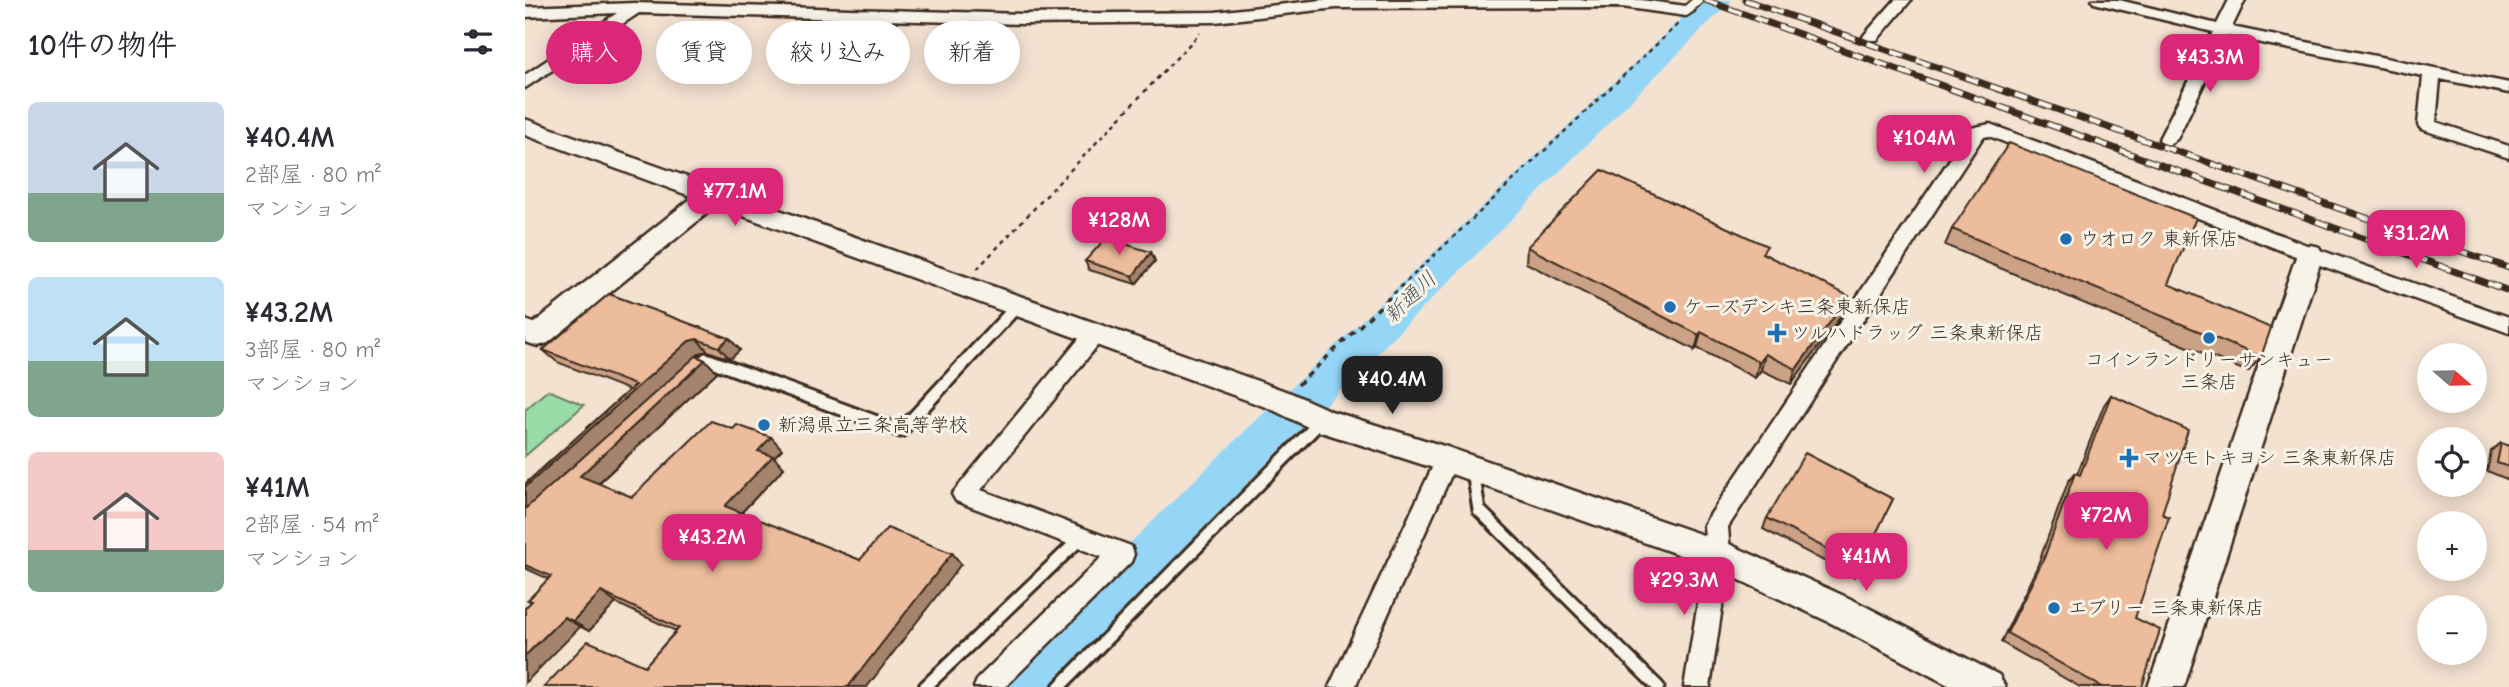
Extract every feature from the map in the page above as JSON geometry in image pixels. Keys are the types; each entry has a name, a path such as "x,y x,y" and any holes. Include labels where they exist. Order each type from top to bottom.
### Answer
{"street":[{"path":"1077,0 1081,18"},
{"path":"1871,37 1903,0"},
{"path":"2100,0 2223,30 2509,88"},
{"path":"2168,139 2237,0"},
{"path":"525,12 641,4 1023,19 1215,17 1336,3 1622,2 1692,6"},
{"path":"525,83 641,4"},
{"path":"2432,72 2427,125 2509,152"},
{"path":"525,127 1300,410 1717,554 1841,611 1987,687"},
{"path":"1697,687 1717,554 1716,525 1977,132 1990,130 2310,254 2509,325"},
{"path":"525,331 538,335 713,195"},
{"path":"2166,687 2310,254"},
{"path":"987,687 1122,554 964,494 1094,335"},
{"path":"1342,687 1460,466"}],"lane":[{"path":"686,377 706,359 901,431 1017,306"},
{"path":"1059,687 1300,410"},
{"path":"1460,466 1479,510 1658,687"},
{"path":"925,687 1081,538"}],"path":[{"path":"1300,410 1676,27 1692,6"},
{"path":"961,286 1215,17"}],"green space":[{"path":"548,390 584,405 525,456 525,410"}],"building":[{"name":"ウオロク 東新保店","path":"2009,143 2196,218 2168,284 2271,328 2261,357 1952,229"},
{"path":"1602,170 1767,246 1762,253 1849,296 1796,369 1765,354 1759,362 1701,332 1699,335 1527,247"},
{"path":"1106,238 1151,252 1133,276 1085,261"},
{"path":"609,294 729,338 719,347 697,339 689,341 525,487 525,484 635,385 543,350"},
{"path":"696,356 705,360 580,476 632,497 711,421 733,429 737,425 771,437 758,451 773,456 725,506 860,560 887,528 952,553 848,687 544,687 588,641 645,666 679,628 601,592 573,621 564,617 525,656 525,608 532,601 528,600 551,576 525,565 525,509"},
{"path":"2111,395 2188,430 2162,514 2169,517 2135,618 2160,630 2142,687 2102,687 2007,633 2044,558 2075,473 2080,475"},
{"path":"2501,443 2509,446 2509,467 2497,463"},
{"path":"1805,453 1893,499 1860,566 1767,518"}],"waterway":[{"name":"新通川","path":"1017,687 1260,443 1718,0"}],"railway":[{"path":"1705,0 2509,291"},
{"path":"1745,0 2509,268"}],"place":[{"name":"ウオロク 東新保店","path":"2066,239"},
{"name":"ケーズデンキ三条東新保店","path":"1670,307"},
{"name":"ツルハドラッグ 三条東新保店","path":"1777,333"},
{"name":"コインランドリーサンキュー 三条店","path":"2209,338"},
{"name":"新潟県立三条高等学校","path":"764,425"},
{"name":"マツモトキヨシ 三条東新保店","path":"2129,458"},
{"name":"エブリー 三条東新保店","path":"2054,608"}]}
